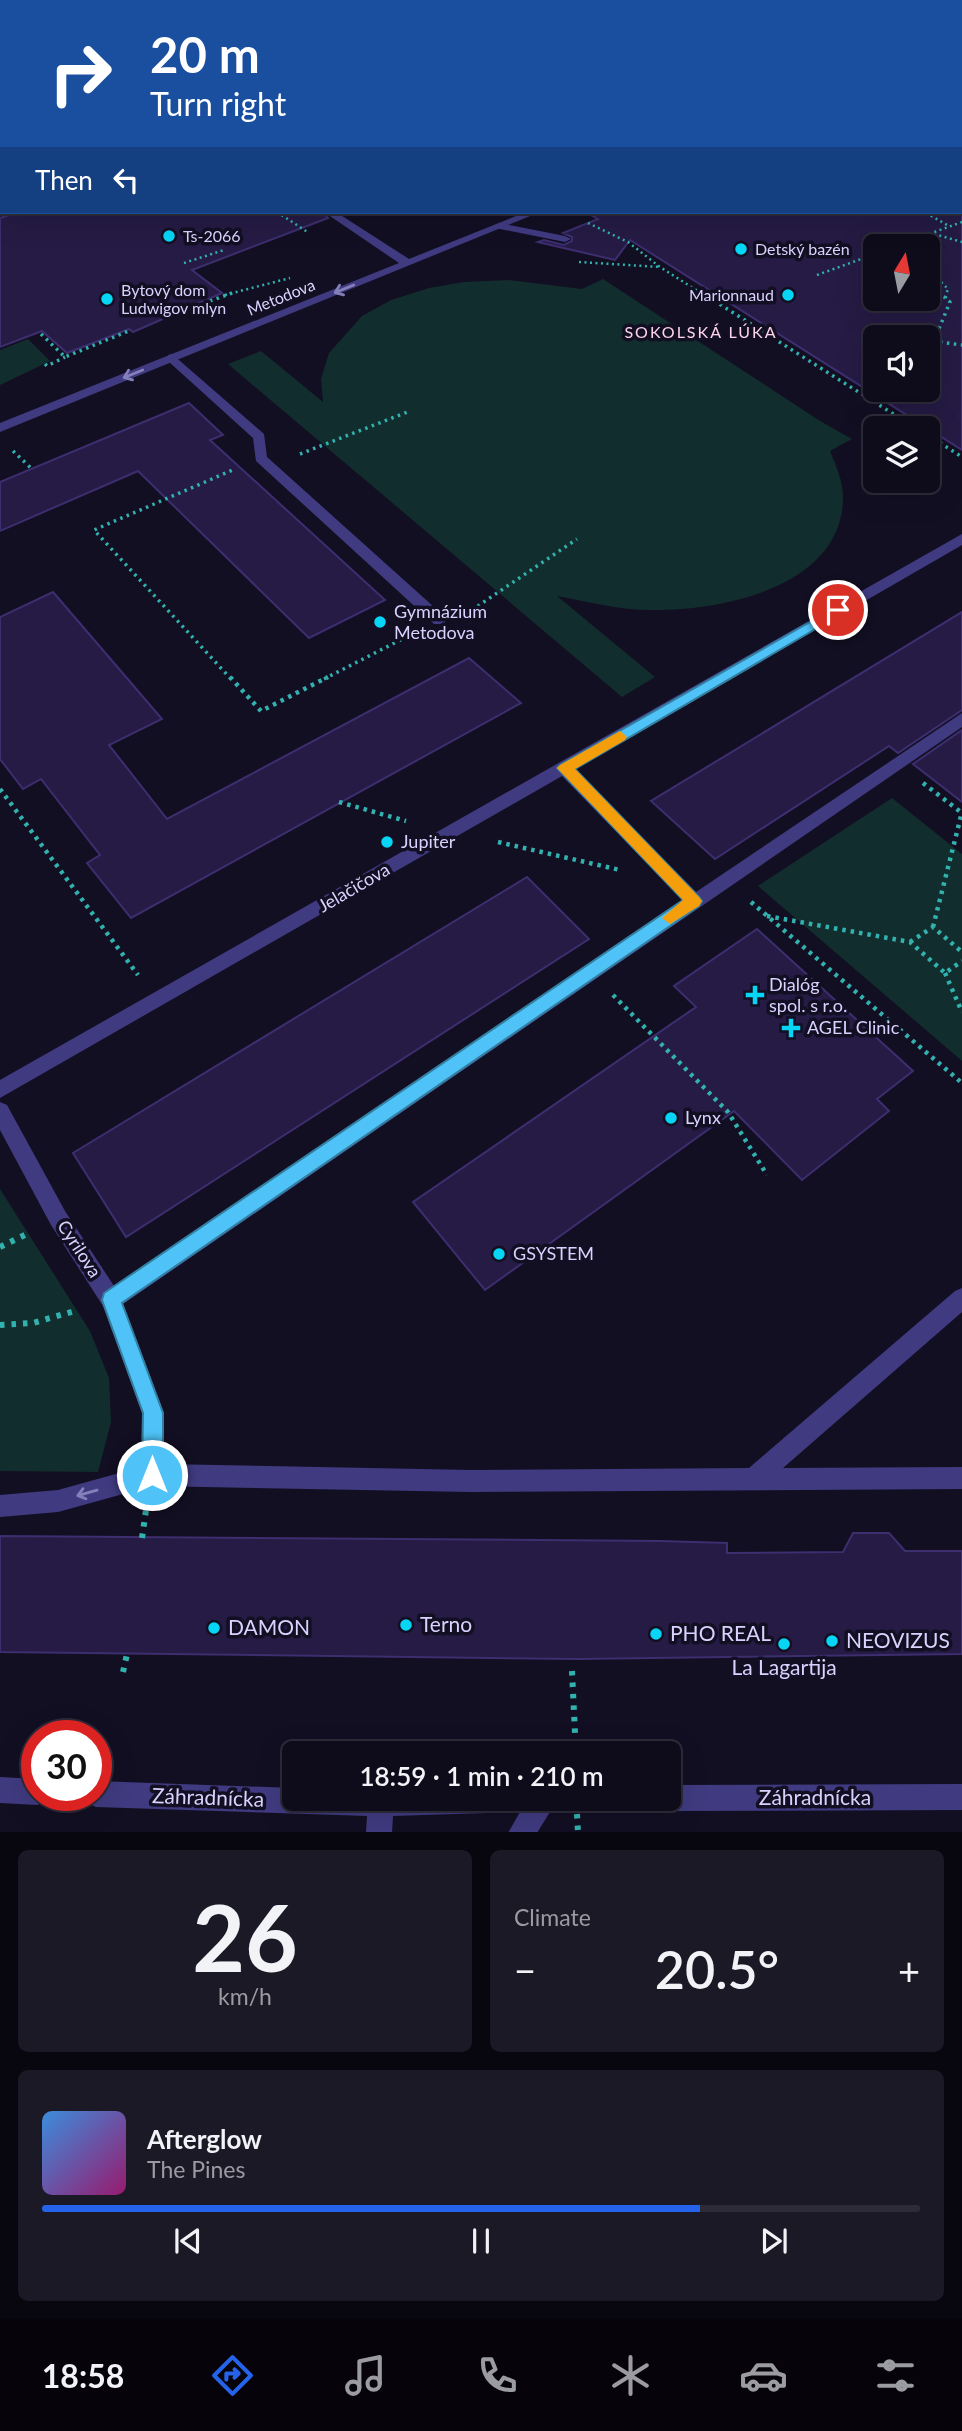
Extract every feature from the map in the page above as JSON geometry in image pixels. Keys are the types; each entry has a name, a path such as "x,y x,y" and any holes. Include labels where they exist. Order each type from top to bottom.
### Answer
{"street":[{"path":"331,214 407,263"},
{"name":"Metodova","path":"0,428 530,214"},
{"path":"499,226 565,239"},
{"path":"172,358 259,437 266,462 439,620"},
{"name":"Jelačičova","path":"0,1090 958,547"},
{"path":"111,1300 962,719"},
{"path":"565,768 694,901"},
{"name":"Cyrilova","path":"0,1111 58,1218 111,1300 153,1413 152,1475"},
{"path":"752,1480 962,1298"},
{"path":"0,1506 58,1501 152,1475 471,1481 962,1479"},
{"path":"0,1790 21,1791"},
{"name":"Záhradnícka","path":"112,1795 282,1801"},
{"name":"Záhradnícka","path":"681,1798 962,1797"},
{"path":"379,1832 380,1811"},
{"path":"521,1832 536,1811"}],"path":[{"path":"280,214 312,234"},
{"path":"928,214 950,226"},
{"path":"578,218 628,242 660,267 896,416"},
{"path":"933,233 962,222"},
{"path":"933,233 962,242"},
{"path":"184,263 224,250"},
{"path":"817,275 863,258"},
{"path":"164,318 221,296 294,277"},
{"path":"940,281 948,289 945,298 950,302 940,325"},
{"path":"44,364 47,366 131,330"},
{"path":"41,334 65,357"},
{"path":"940,340 962,345"},
{"path":"410,411 266,462 94,530 261,711 439,620 447,628 577,538"},
{"path":"940,443 962,457"},
{"path":"12,450 32,469"},
{"path":"897,764 962,813 933,926 910,942"},
{"path":"0,789 141,978"},
{"path":"498,842 676,883"},
{"path":"728,879 766,915 962,1083"},
{"path":"766,915 910,942 945,973 962,1012"},
{"path":"933,926 962,952"},
{"path":"945,973 962,961"},
{"path":"589,973 632,1013 728,1112 767,1175"},
{"path":"0,1325 33,1323 111,1300"},
{"path":"123,1672 127,1654"},
{"path":"572,1671 575,1741"}],"green space":[{"path":"603,279 820,421 852,439 830,451 843,491 838,528 823,553 801,573 773,588 743,598 680,609 628,609 557,596 655,677 622,697 228,364 261,351 323,402 321,379 329,353 362,316 391,300 429,288 464,282 509,280 582,289"},
{"path":"28,339 50,361 0,385 0,350"},
{"path":"892,798 962,854 962,1061 758,886"},
{"path":"0,1189 90,1331 109,1378 111,1422 98,1472 0,1471"}],"building":[{"path":"12,214 324,214 328,218 192,270 222,293 133,332 129,329 67,353 42,331 0,347 0,218"},
{"path":"589,214 962,214 962,450 940,436 940,416 908,416 886,402 940,402 940,325 863,325 863,387 630,240 615,260 538,242 544,240 564,245 572,241 572,237 563,233 598,219"},
{"path":"189,403 223,435 210,440 385,600 309,638 138,471 0,531 0,482"},
{"path":"53,592 162,719 109,745 167,819 469,658 521,703 131,918 87,863 100,855 41,779 23,789 0,759 0,617"},
{"path":"962,612 962,710 898,753 889,746 715,859 651,801"},
{"path":"962,730 962,802 913,764"},
{"path":"527,877 589,939 126,1237 73,1153"},
{"path":"757,929 913,1071 877,1099 889,1111 802,1180 734,1111 485,1290 413,1202 696,1007 674,986"},
{"path":"853,1533 889,1533 905,1551 962,1551 962,1654 578,1659 0,1652 0,1536 660,1541 727,1543 727,1553 843,1552"}],"slow traffic":[{"path":"620,737 565,768 694,901 670,918"}],"place":[{"name":"Ts-2066","path":"169,236"},
{"name":"Detský bazén","path":"741,249"},
{"name":"Marionnaud","path":"788,295"},
{"name":"Bytový dom Ludwigov mlyn","path":"107,299"},
{"name":"Gymnázium Metodova","path":"380,622"},
{"name":"Jupiter","path":"387,842"},
{"name":"Dialóg spol. s r.o.","path":"755,995"},
{"name":"AGEL Clinic","path":"791,1028"},
{"name":"Lynx","path":"671,1118"},
{"name":"GSYSTEM","path":"499,1254"},
{"name":"Terno","path":"406,1625"},
{"name":"DAMON","path":"214,1628"},
{"name":"PHO REAL","path":"656,1634"},
{"name":"NEOVIZUS","path":"832,1641"},
{"name":"La Lagartija","path":"784,1644"}],"district":[{"name":"SOKOLSKÁ LÚKA","path":"701,332"}],"route":[{"path":"152,1475 153,1413 111,1300 694,901 565,768 838,610"}]}
